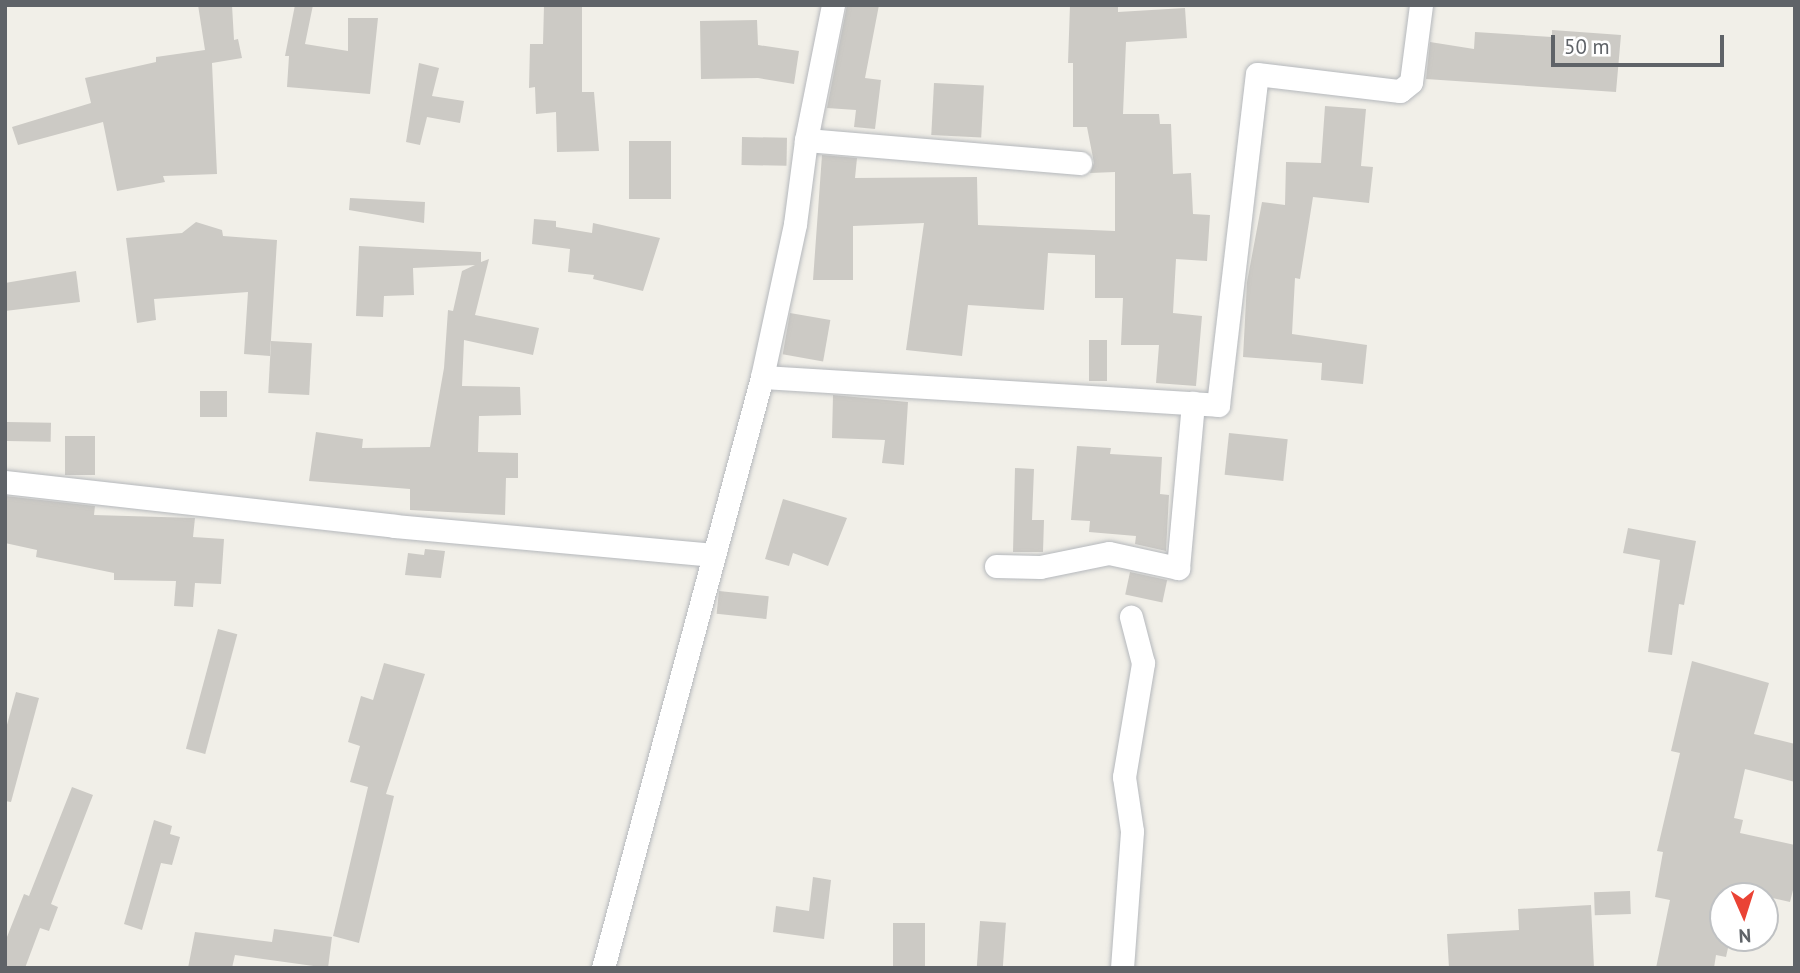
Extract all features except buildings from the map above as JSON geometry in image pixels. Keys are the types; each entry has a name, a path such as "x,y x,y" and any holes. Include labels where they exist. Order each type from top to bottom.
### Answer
{"street":[{"path":"603,968 684,656 715,555 762,377 795,224 806,140 833,5"},
{"path":"762,377 1193,403 1215,407 1220,402 1257,74 1400,91 1411,82 1421,5"},
{"path":"806,140 1080,163"},
{"path":"996,566 1040,567 1109,553 1178,568 1193,403"},
{"path":"5,482 395,526 715,555"},
{"path":"1122,968 1132,831 1124,777 1143,663 1131,617"}]}
